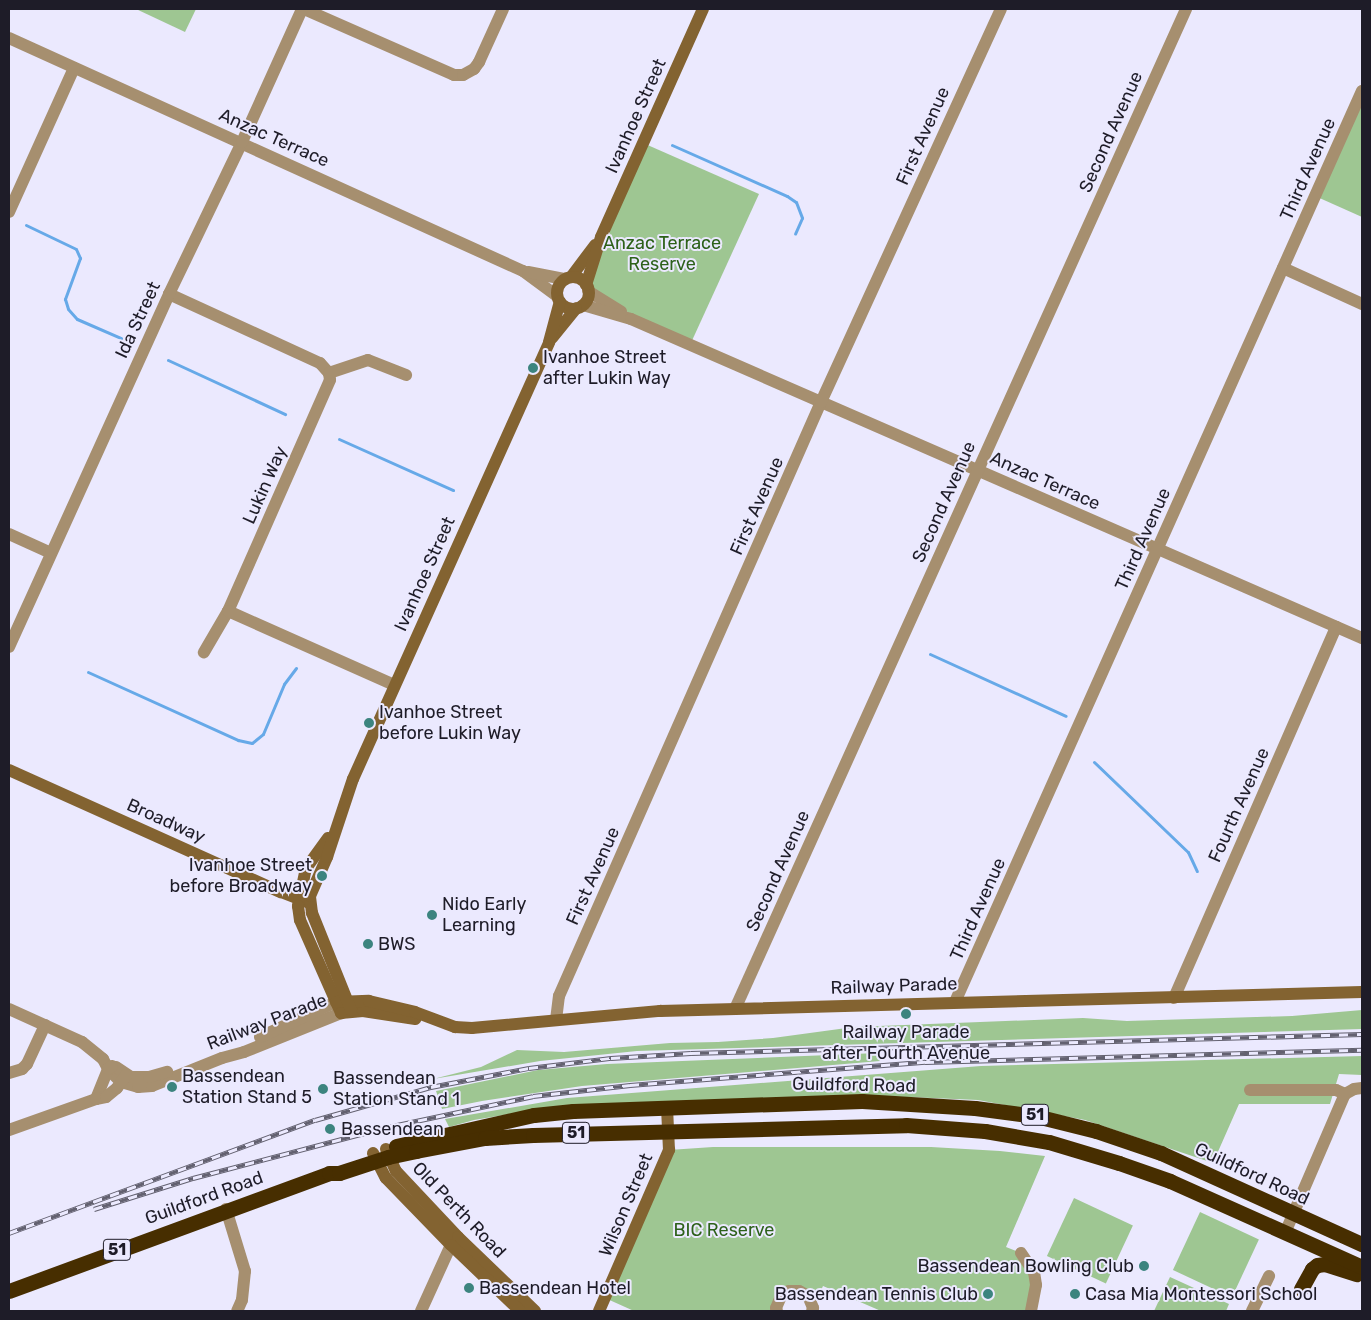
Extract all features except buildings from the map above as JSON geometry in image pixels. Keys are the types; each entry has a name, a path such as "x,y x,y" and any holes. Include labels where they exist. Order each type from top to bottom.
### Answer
{"highway":[{"name":"Guildford Road","path":"381,1155 406,1142 534,1114 862,1101 975,1108 1036,1116 1096,1131 1161,1153 1362,1244"},
{"name":"Guildford Road","path":"9,1291 226,1209 330,1173 334,1166 381,1155 486,1138 668,1130 906,1125 985,1131 1049,1142 1119,1163 1170,1181 1362,1267"},
{"path":"1301,1290 1312,1269 1317,1265 1325,1264 1362,1277"}],"street":[{"path":"303,9 454,75 463,75 474,69 503,9"},
{"name":"Ida Street","path":"9,647 169,294 303,9"},
{"name":"Ivanhoe Street","path":"587,288 601,237 704,9"},
{"name":"First Avenue","path":"556,1020 555,1012 563,988 821,402 1001,9"},
{"name":"Second Avenue","path":"735,1009 1186,9"},
{"name":"Anzac Terrace","path":"9,38 242,142 523,272 559,298"},
{"path":"9,212 74,68"},
{"name":"Third Avenue","path":"955,1002 1362,91"},
{"name":"Ivanhoe Street","path":"568,278 601,237"},
{"path":"1283,268 1362,304"},
{"name":"Anzac Terrace","path":"523,272 568,278"},
{"path":"568,278 580,279 587,288 586,301 580,307 569,308 559,298 558,288 568,278"},
{"name":"Anzac Terrace","path":"587,288 631,319"},
{"path":"169,294 320,363 329,373 368,360 406,375"},
{"name":"Ivanhoe Street","path":"344,1006 300,920 304,901 310,896 326,857 352,779 549,342 559,298"},
{"name":"Anzac Terrace","path":"580,307 631,319 1362,638"},
{"name":"Ivanhoe Street","path":"549,342 580,307"},
{"name":"Lukin Way","path":"204,652 228,611 328,386 329,373"},
{"path":"9,534 51,553"},
{"path":"228,611 394,685"},
{"name":"Fourth Avenue","path":"1174,998 1336,627"},
{"name":"Broadway","path":"9,770 304,901"},
{"name":"Railway Parade","path":"123,1078 149,1077 241,1046 344,1006 378,1002 415,1012 455,1027 472,1028 660,1011 1362,992"},
{"path":"9,1009 82,1042 123,1078 106,1097 9,1130"},
{"path":"9,1073 22,1069 27,1064 45,1025"},
{"path":"96,1099 108,1064"},
{"path":"1285,1233 1345,1094 1354,1088 1362,1088"},
{"path":"1250,1090 1336,1090 1345,1094"},
{"name":"Wilson Street","path":"599,1311 669,1150 668,1108"},
{"name":"Old Perth Road","path":"381,1155 455,1241 520,1311"},
{"path":"226,1209 245,1271 242,1300 237,1311"},
{"path":"421,1311 455,1241"},
{"name":"Old Perth Road","path":"455,1241 535,1311"},
{"path":"1020,1253 1034,1272 1036,1285 1031,1311"},
{"path":"1252,1311 1269,1276"},
{"path":"777,1311 776,1308 781,1296 789,1291 799,1291 808,1296 813,1308 812,1311"}],"green space":[{"path":"136,9 196,9 185,32"},
{"path":"1356,105 1362,108 1362,217 1315,196"},
{"name":"Anzac Terrace Reserve","path":"643,143 759,194 690,345 588,291 601,237"},
{"path":"1362,1010 1362,1029 637,1051 540,1061 433,1079 481,1067 517,1050 564,1052 670,1043 718,1042 773,1038 854,1027 1083,1018 1127,1021 1292,1016"},
{"path":"878,1053 880,1061 582,1086 442,1109 436,1091 538,1070 607,1064"},
{"path":"1362,1056 1362,1075 1339,1074 1330,1104 1239,1104 1213,1163 1085,1120 978,1100 908,1097 528,1111 474,1120 449,1127 445,1119 567,1098 981,1066"},
{"name":"BIC Reserve","path":"713,1147 931,1147 1045,1156 1006,1247 1021,1253 1030,1264 1031,1311 881,1311 823,1286 813,1308 808,1295 789,1291 777,1311 634,1311 605,1298 669,1150"},
{"path":"1074,1198 1133,1225 1106,1283 1047,1256"},
{"path":"1200,1212 1259,1239 1232,1297 1173,1270"},
{"path":"1170,1277 1229,1304 1226,1311 1154,1311"}],"waterway":[{"path":"672,145 787,196 796,202 802,218 795,234"},
{"path":"26,225 76,249 80,258 65,299 68,309 77,319 121,338"},
{"path":"168,360 285,414"},
{"path":"339,439 453,490"},
{"path":"930,654 1066,716"},
{"path":"88,672 238,740 252,743 263,734 284,684 296,668"},
{"path":"1094,762 1188,852 1197,871"}],"railway":[{"path":"9,1233 315,1120 431,1087 529,1068 611,1058 691,1053 1362,1034"},
{"path":"94,1209 193,1178 383,1128 533,1096 630,1085 925,1062 1362,1050"}],"place":[{"name":"Ivanhoe Street after Lukin Way","path":"533,368"},
{"name":"Ivanhoe Street before Lukin Way","path":"369,723"},
{"name":"Ivanhoe Street before Broadway","path":"322,876"},
{"name":"Nido Early Learning","path":"432,915"},
{"name":"BWS","path":"368,944"},
{"name":"Railway Parade after Fourth Avenue","path":"906,1014"},
{"name":"Bassendean Station Stand 5","path":"172,1087"},
{"name":"Bassendean Station Stand 1","path":"323,1089"},
{"name":"Bassendean","path":"330,1129"},
{"name":"Bassendean Bowling Club","path":"1144,1266"},
{"name":"Bassendean Hotel","path":"469,1288"},
{"name":"Bassendean Tennis Club","path":"988,1294"},
{"name":"Casa Mia Montessori School","path":"1075,1294"}]}
